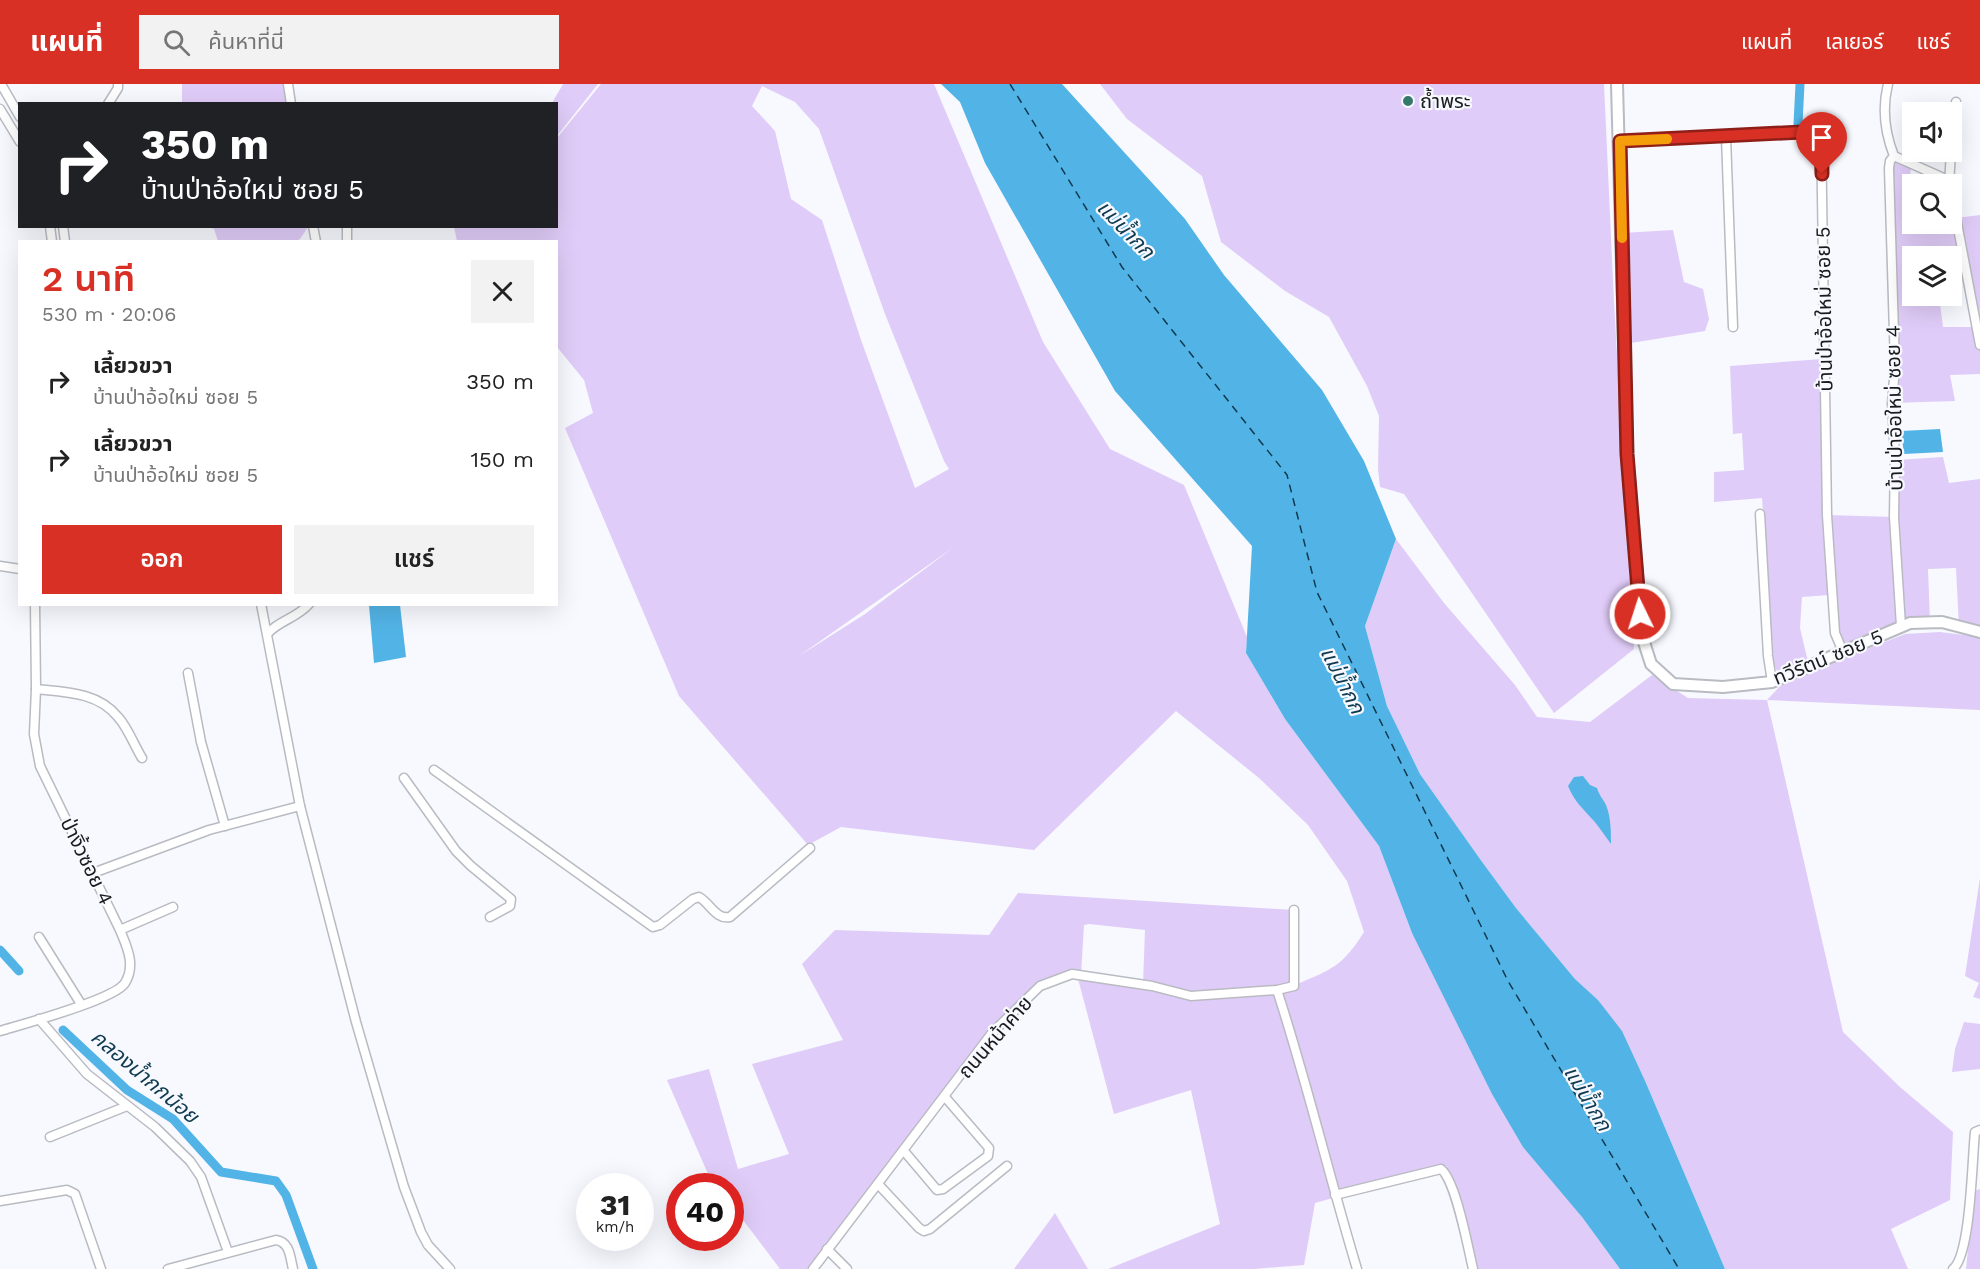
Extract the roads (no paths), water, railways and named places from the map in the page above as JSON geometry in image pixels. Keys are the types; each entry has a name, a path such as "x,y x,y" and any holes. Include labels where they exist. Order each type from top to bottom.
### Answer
{"street":[{"path":"1,84 18,114"},
{"path":"109,102 118,84"},
{"path":"288,84 291,102"},
{"name":"ทวีรัตน์ ซอย 5","path":"1617,84 1627,454 1642,636 1651,664 1673,684 1723,687 1772,682 1910,623 1942,622 1980,632"},
{"name":"บ้านป่าอ้อใหม่ ซอย 4","path":"1888,84 1884,111 1889,144 1894,156 1889,168 1894,367 1892,403 1895,457 1894,517 1901,626"},
{"path":"0,109 18,139"},
{"name":"บ้านป่าอ้อใหม่ ซอย 5","path":"1620,141 1821,131 1827,515 1835,633 1843,652"},
{"path":"1726,137 1733,327"},
{"path":"1894,156 1931,174"},
{"path":"1959,234 1980,345"},
{"path":"1760,514 1768,656 1772,682"},
{"path":"0,566 18,569"},
{"name":"ป่างิ้วซอย 4","path":"0,1030 106,996 124,984 131,967 130,953 120,930 40,766 34,734 35,606"},
{"path":"261,606 300,806 356,1022 404,1187 421,1232 428,1245 450,1269"},
{"path":"268,633 307,606"},
{"path":"188,673 201,742 225,825"},
{"path":"36,689 77,693 101,702 119,717 142,758"},
{"path":"434,770 653,927 660,925 693,899 699,897 720,916 730,917 810,848"},
{"path":"404,778 456,851 512,899 510,906 490,917"},
{"path":"93,873 225,825 300,806"},
{"path":"120,930 173,907"},
{"path":"1294,910 1294,986 1277,990 1300,1060 1357,1269"},
{"path":"39,937 81,1004"},
{"name":"ถนนหน้าค่าย","path":"813,1269 992,1034 1040,986 1072,974 1152,986 1191,996 1277,990"},
{"path":"39,1019 87,1074 155,1127 190,1161 201,1178 228,1252"},
{"path":"904,1151 937,1190 943,1189 988,1156 988,1148 945,1097"},
{"path":"50,1137 127,1106"},
{"path":"1953,1269 1958,1264 1964,1245 1974,1132 1980,1130"},
{"path":"878,1184 924,1231 1007,1166"},
{"path":"1335,1195 1441,1169 1448,1177 1464,1228 1473,1269"},
{"path":"0,1201 67,1190 75,1194 101,1269"},
{"path":"168,1269 276,1240 286,1245 293,1269"},
{"path":"827,1249 847,1269"}],"water":[{"name":"แม่น้ำกก","path":"941,84 1062,84 1185,219 1224,275 1322,390 1364,461 1396,539 1365,626 1387,706 1420,774 1480,859 1516,908 1575,979 1598,1000 1622,1031 1725,1269 1620,1269 1582,1217 1523,1147 1492,1094 1412,933 1379,846 1285,719 1246,653 1252,546 1115,391 985,163 960,102"},
{"path":"1940,429 1943,452 1904,454 1901,431"},
{"path":"369,606 400,606 406,657 374,663"},
{"path":"1583,776 1590,785 1597,788 1606,805 1610,819 1611,844 1570,791 1568,786 1574,777"}],"waterway":[{"path":"1798,124 1800,84"},
{"name":"คลองน้ำกกน้อย","path":"0,950 19,971"},
{"name":"คลองน้ำกกน้อย","path":"63,1030 127,1090 173,1119 221,1172 276,1181 286,1195 313,1269"}],"place":[{"name":"ถ้ำพระ","path":"1408,101"}]}
